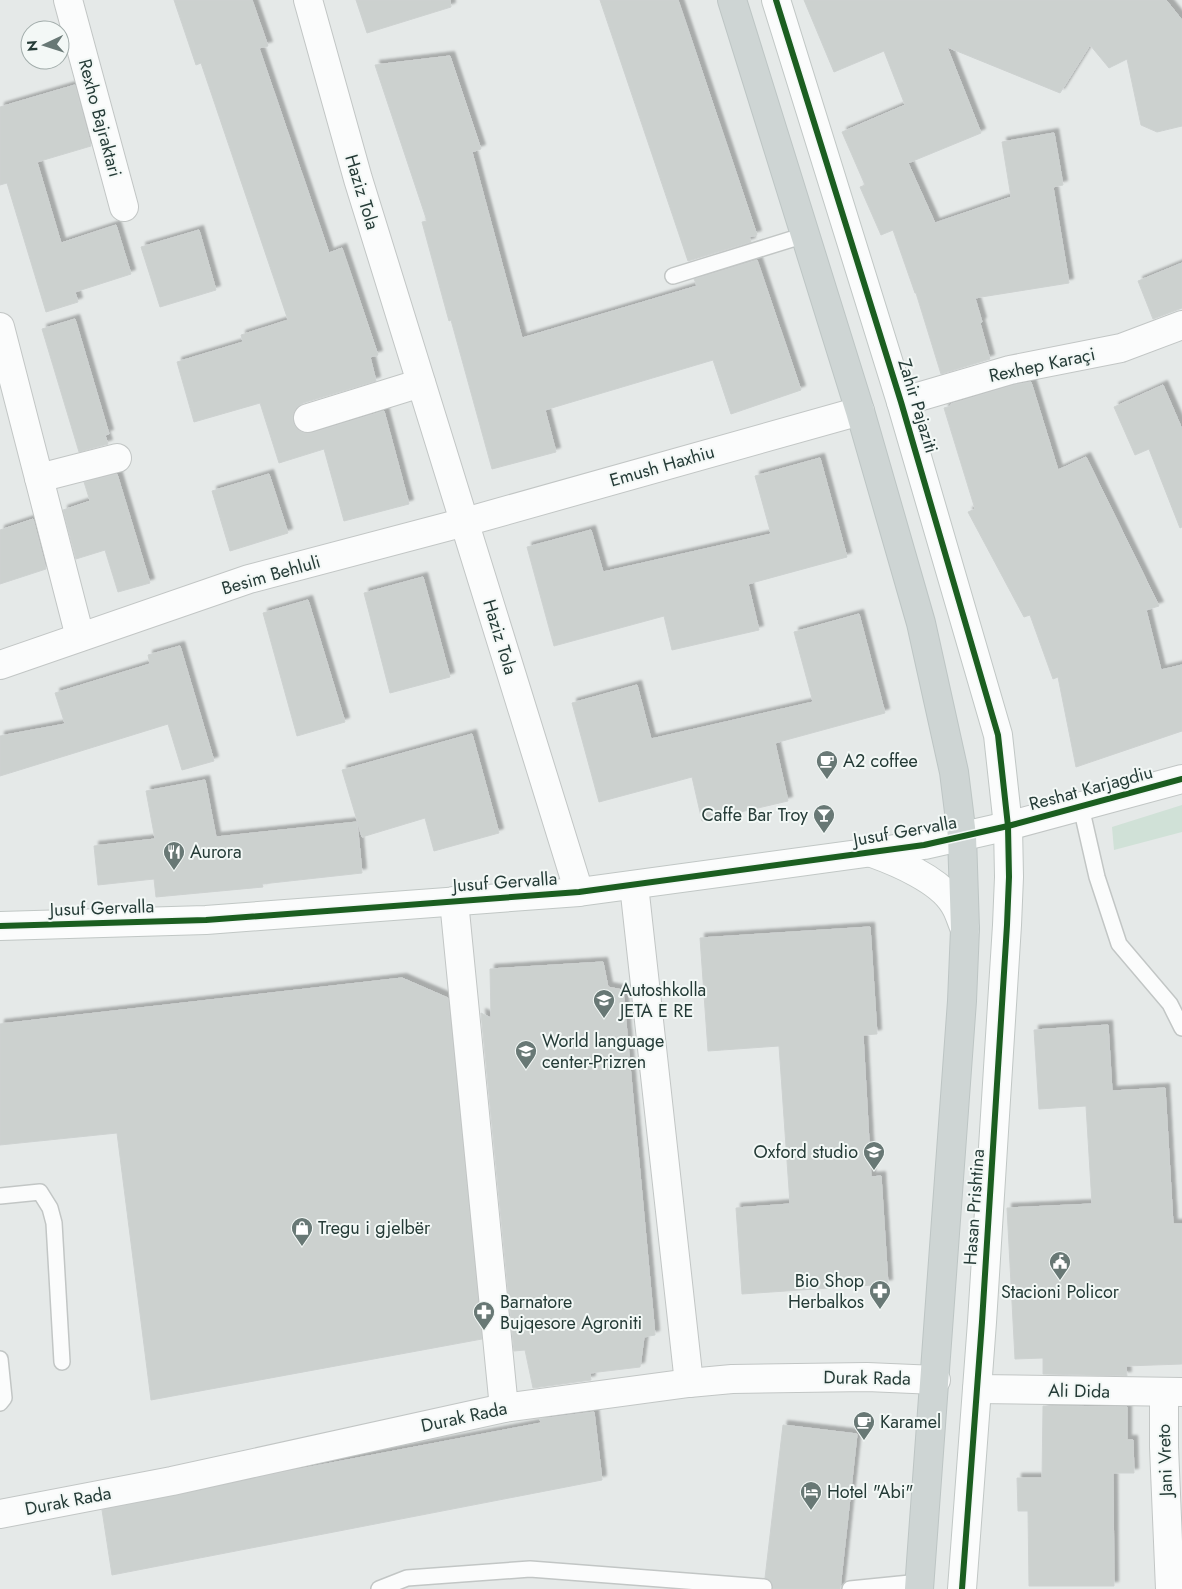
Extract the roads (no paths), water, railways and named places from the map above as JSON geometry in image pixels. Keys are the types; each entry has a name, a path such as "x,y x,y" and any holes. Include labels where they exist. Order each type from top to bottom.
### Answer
{"main road":[{"path":"732,0 860,411 921,623 954,772 962,836"},
{"name":"Hasan Prishtina","path":"920,1585 962,1001 965,929 962,836"}],"street":[{"name":"Rexho Bajraktari","path":"68,0 124,207"},
{"name":"Haziz Tola","path":"308,0 358,179 578,892"},
{"name":"Zahir Pajaziti","path":"776,0 901,402 998,735 1008,826"},
{"name":"Rexhep Karaçi","path":"901,402 1010,370 1121,348 1182,325"},
{"path":"0,326 80,638"},
{"path":"308,418 421,383"},
{"name":"Emush Haxhiu","path":"465,522 860,411"},
{"path":"39,478 117,458"},
{"name":"Besim Behluli","path":"0,665 249,579 465,522"},
{"name":"Reshat Karjagdiu","path":"1008,826 1182,778"},
{"name":"Jusuf Gervalla","path":"0,926 206,920 578,892 872,853 924,845 1008,826"},
{"name":"Hasan Prishtina","path":"962,1589 977,1390 1007,925 1009,877 1008,826"},
{"path":"872,853 896,861 920,874 940,889 954,902 965,929"},
{"path":"634,885 689,1383"},
{"path":"454,901 504,1408"},
{"name":"Durak Rada","path":"0,1514 172,1481 504,1408 732,1379 868,1377 936,1380"},
{"name":"Ali Dida","path":"977,1390 1173,1392"},
{"name":"Jani Vreto","path":"1170,1589 1164,1447 1173,1392"}],"lane":[{"path":"673,276 805,235"},
{"path":"1081,807 1097,877 1119,944 1170,1004 1182,1028"},
{"path":"0,1196 40,1192 50,1208 54,1223 62,1362"},
{"path":"0,1359 4,1398 0,1403"},
{"path":"379,1589 406,1578 530,1569 764,1587"},
{"path":"850,1589 920,1585"}],"place":[{"name":"A2 coffee","path":"827,780"},
{"name":"Caffe Bar Troy","path":"824,834"},
{"name":"Aurora","path":"174,871"},
{"name":"Autoshkolla JETA E RE","path":"604,1019"},
{"name":"World language center-Prizren","path":"526,1070"},
{"name":"Oxford studio","path":"874,1171"},
{"name":"Tregu i gjelbër","path":"302,1247"},
{"name":"Stacioni Policor","path":"1060,1281"},
{"name":"Bio Shop Herbalkos","path":"880,1310"},
{"name":"Barnatore Bujqesore Agroniti","path":"484,1331"},
{"name":"Karamel","path":"864,1441"},
{"name":"Hotel \"Abi\"","path":"811,1511"}]}
